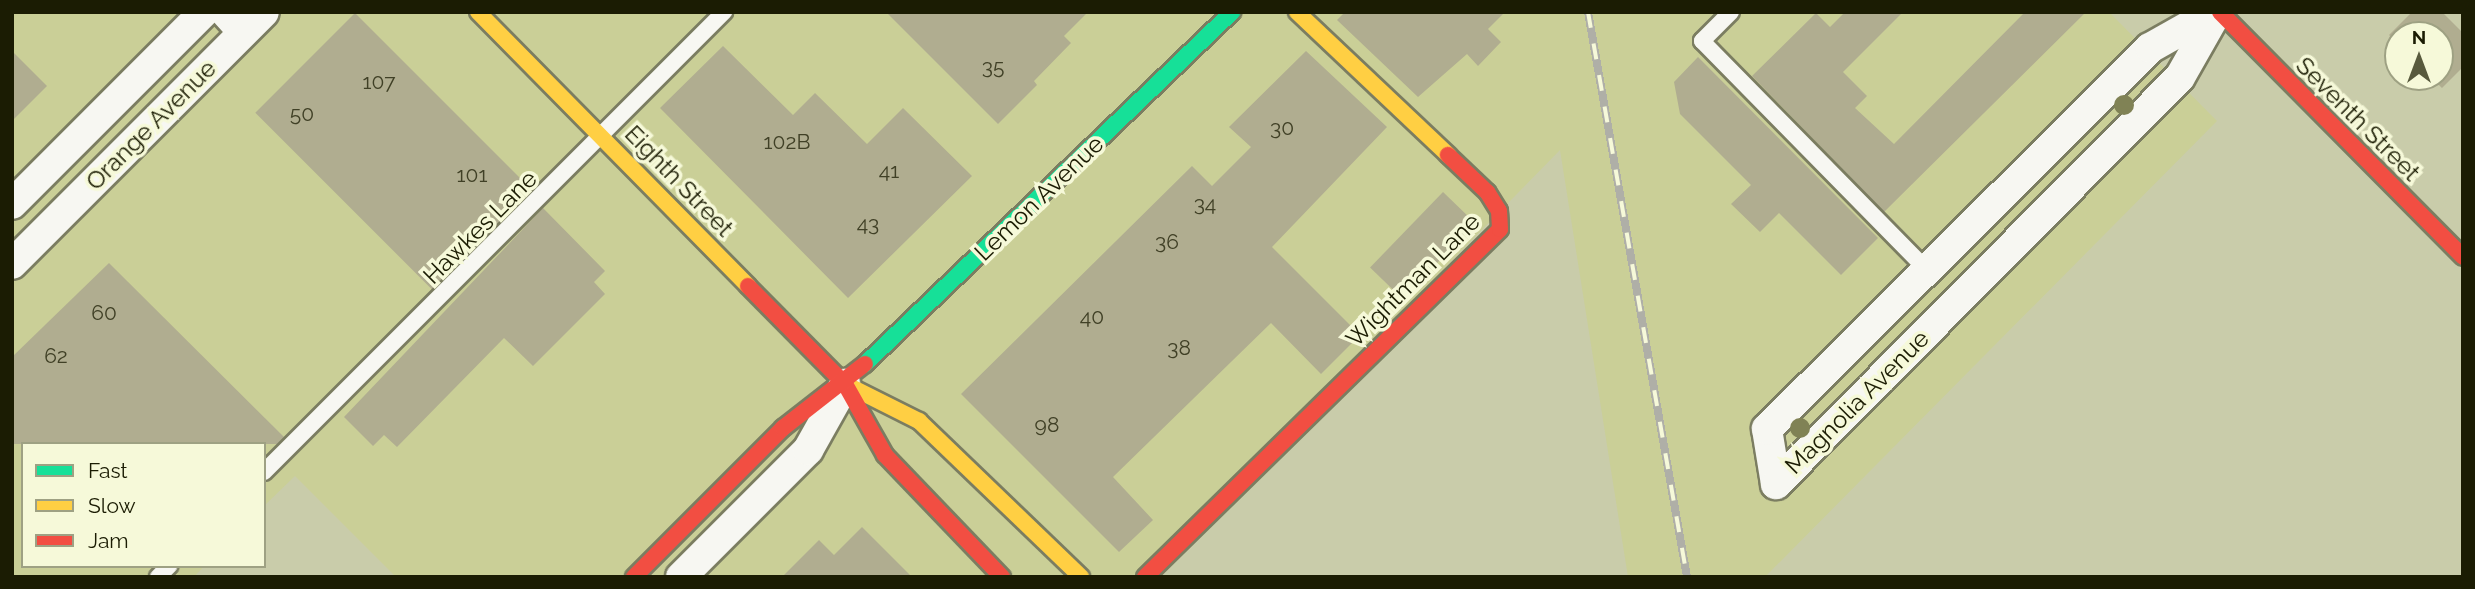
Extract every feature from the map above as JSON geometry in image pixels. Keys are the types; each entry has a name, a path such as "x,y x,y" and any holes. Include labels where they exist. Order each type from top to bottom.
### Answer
{"main road":[{"name":"Eighth Street","path":"478,12 845,384 885,455 1002,577"},
{"name":"Lemon Avenue","path":"634,577 783,428 845,384 1232,12"},
{"name":"Wightman Lane","path":"1145,577 1500,229 1499,211 1487,192 1297,12"},
{"name":"Seventh Street","path":"2217,12 2463,257"},
{"name":"Eighth Street","path":"845,384 919,421 1081,577"}],"street":[{"name":"Orange Avenue","path":"59,217 21,195 204,12"},
{"name":"Magnolia Avenue","path":"2217,12 2180,78 1776,484 1767,429 2150,48 2217,12"},
{"name":"Orange Avenue","path":"12,264 244,19"},
{"path":"1926,269 1958,300"},
{"name":"Lemon Avenue","path":"681,577 808,450 845,384"}],"lane":[{"name":"Hawkes Lane","path":"266,470 604,137 724,12"},
{"path":"1731,12 1702,41 1926,269"}],"shaded area":[{"path":"12,12 2109,12 2217,121 1765,577 1628,577 1560,150 1142,577 396,577 295,476 266,504 266,442 21,442 21,568 202,568 194,577 12,577"}],"building":[{"path":"886,12 1088,12 1064,36 1071,43 1034,81 1037,85 998,124"},
{"path":"1345,12 1505,12 1488,29 1501,42 1478,66 1467,54 1418,97 1337,20"},
{"path":"1845,12 1903,12 1843,72 1867,96 1855,108 1894,144 2025,12 2086,12 1884,212 1752,76 1816,13 1830,27"},
{"path":"2412,12 2442,12 2451,21 2403,21"},
{"path":"355,13 532,190 432,289 255,113"},
{"path":"2454,24 2463,33 2463,67 2454,76"},
{"path":"723,46 793,115 815,93 867,144 903,108 972,176 848,298 660,108"},
{"path":"12,51 47,86 12,121"},
{"path":"1306,51 1387,127 1272,247 1360,335 1321,374 1271,323 1113,477 1153,520 1119,552 961,394 1192,166 1212,186 1251,147 1229,127"},
{"path":"1698,57 1878,238 1841,275 1779,213 1760,232 1731,204 1751,185 1680,114 1674,82"},
{"path":"1443,192 1475,223 1402,299 1370,268"},
{"path":"543,208 605,271 594,282 605,294 533,366 504,338 397,447 384,435 373,446 344,417"},
{"path":"109,263 284,437 277,444 12,444 12,357"},
{"path":"862,527 912,577 782,577 819,540 834,555"}],"railway":[{"path":"1588,12 1687,577"}],"traffic: fast":[{"path":"865,364 1232,12"}],"traffic: slow":[{"path":"478,12 748,286"},
{"path":"1297,12 1448,155"},
{"path":"845,384 919,421 1081,577"}],"traffic: jam":[{"path":"2220,12 2463,257"},
{"path":"1145,577 1500,229 1499,211 1487,192 1448,155"},
{"path":"748,286 845,384 885,455 1002,577"},
{"path":"634,577 783,428 865,364"}]}
